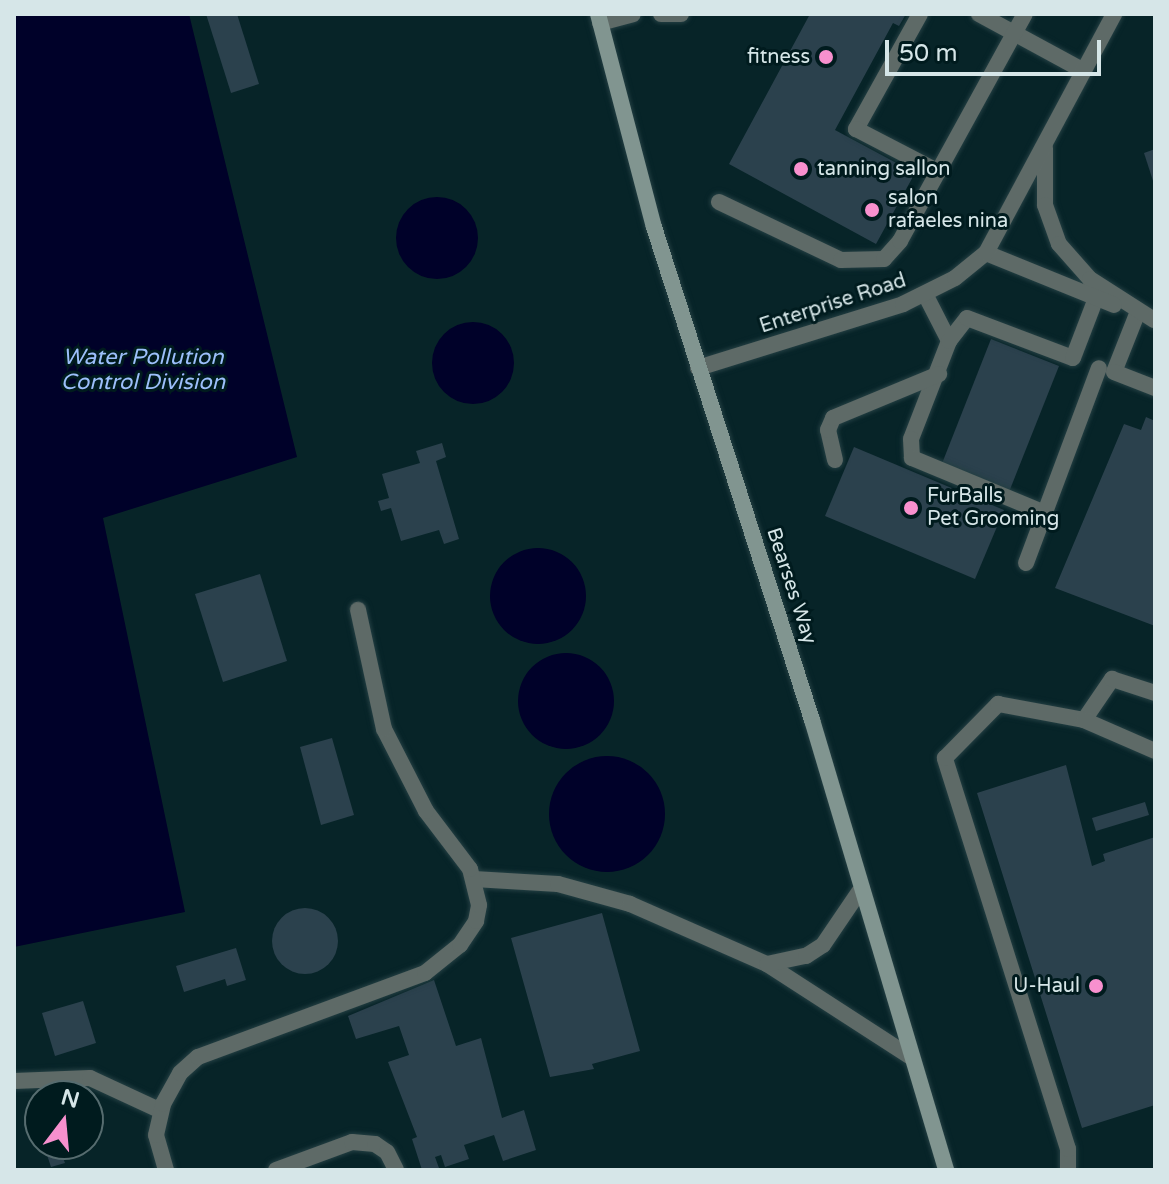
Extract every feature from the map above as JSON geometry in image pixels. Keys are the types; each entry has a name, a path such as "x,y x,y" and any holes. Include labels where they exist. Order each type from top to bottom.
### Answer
{"main road":[{"name":"Bearses Way","path":"599,18 654,227 812,720 859,892 946,1170"}],"street":[{"path":"599,18 633,14"},
{"path":"661,14 681,14"},
{"path":"920,14 856,129 939,172"},
{"path":"979,14 1084,71"},
{"path":"719,202 841,260 884,259 900,241 1025,14"},
{"name":"Enterprise Road","path":"698,368 925,294 986,253 1114,14"},
{"path":"1046,140 1045,205 1059,244 1090,279 1154,320"},
{"path":"986,253 1154,320"},
{"path":"925,294 949,341"},
{"path":"1073,358 1096,298"},
{"path":"1026,563 1107,370 1137,314"},
{"path":"1045,513 912,458 911,439 939,374 949,341 967,318 1155,388"},
{"path":"835,460 828,430 833,418 939,374"},
{"path":"166,1170 156,1135 161,1111 180,1073 198,1057 425,973 441,962 476,921 474,879 403,772 384,729 358,610"},
{"path":"1084,720 1112,679 1155,693"},
{"path":"1068,1170 1068,1149 945,758 998,704 1084,720 1155,751"},
{"path":"474,879 591,890 767,964 911,1057"},
{"path":"767,964 806,956 823,945 859,892"},
{"path":"14,1081 90,1078 161,1111"},
{"path":"276,1170 352,1142 375,1144 387,1152 396,1170"}],"water":[{"name":"Water Pollution Control Division","path":"14,14 189,14 297,457 103,518 185,912 14,947"},
{"path":"437,197 453,200 466,209 475,222 478,238 475,254 466,267 453,276 437,279 421,276 408,267 399,254 396,238 399,222 408,209 421,200"},
{"path":"473,322 489,325 502,334 511,347 514,363 511,379 502,392 489,401 473,404 457,401 444,392 435,379 432,363 435,347 444,334 457,325"},
{"path":"529,548 547,548 565,556 578,569 586,587 583,615 565,636 547,644 529,644 511,636 498,623 490,605 490,587 498,569 511,556"},
{"path":"557,653 575,653 593,661 606,674 614,692 611,720 593,741 575,749 557,749 539,741 526,728 518,710 518,692 526,674 539,661"},
{"path":"607,756 629,760 648,773 661,792 665,814 661,836 648,855 629,868 607,872 585,868 566,855 553,836 549,814 553,792 566,773 585,760"}],"building":[{"path":"206,14 237,14 259,84 231,93"},
{"path":"810,14 906,14 899,26 893,23 835,130 915,173 876,244 729,164"},
{"path":"1155,149 1155,184 1154,184 1144,153"},
{"path":"991,339 1059,366 1009,492 941,466"},
{"path":"1146,417 1155,421 1155,626 1055,588 1124,424 1141,430"},
{"path":"442,443 446,457 436,461 459,539 444,544 439,530 401,541 391,508 381,511 378,501 389,498 382,474 420,463 416,451"},
{"path":"854,447 1004,510 975,579 825,516"},
{"path":"260,574 287,661 223,682 195,594"},
{"path":"332,738 354,815 321,825 300,747"},
{"name":"U-Haul","path":"1066,765 1092,866 1105,861 1103,854 1155,837 1155,1105 1082,1128 977,793"},
{"path":"1145,802 1149,815 1096,831 1092,818"},
{"path":"305,908 318,911 328,918 335,928 338,941 335,954 328,964 318,971 305,974 292,971 282,964 275,954 272,941 275,928 282,918 292,911"},
{"path":"602,913 640,1051 592,1064 594,1069 550,1077 511,938"},
{"path":"236,948 246,980 227,986 225,979 184,992 176,966"},
{"path":"434,980 456,1046 481,1038 502,1118 524,1110 536,1150 503,1161 494,1135 464,1145 469,1159 445,1167 441,1155 435,1157 439,1168 422,1170 412,1139 417,1137 388,1062 409,1055 399,1026 356,1039 348,1016"},
{"path":"83,1001 96,1043 55,1056 42,1013"},
{"path":"49,1160 64,1160 65,1163 51,1167"}],"place":[{"name":"fitness","path":"826,57"},
{"name":"tanning sallon","path":"801,169"},
{"name":"salon rafaeles nina","path":"872,210"},
{"name":"FurBalls Pet Grooming","path":"911,508"},
{"name":"U-Haul","path":"1096,986"}]}
